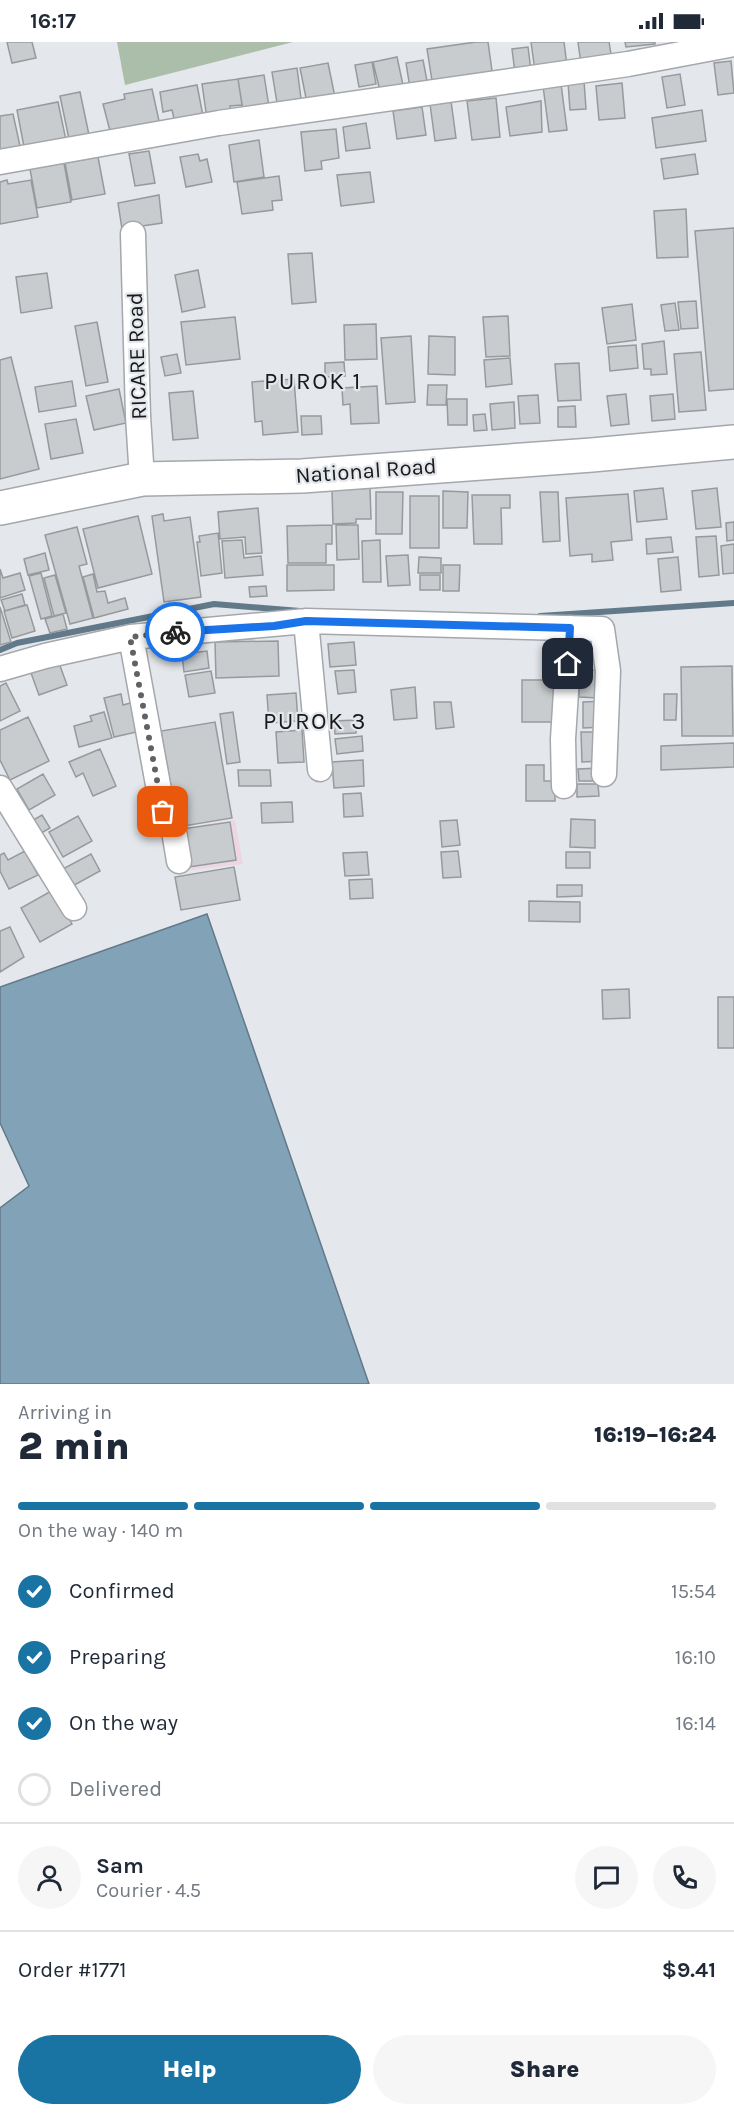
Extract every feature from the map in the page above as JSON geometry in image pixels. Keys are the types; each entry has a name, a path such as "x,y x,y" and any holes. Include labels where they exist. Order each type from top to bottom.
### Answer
{"main road":[{"name":"National Road","path":"0,508 142,478 302,476 734,442"}],"street":[{"path":"0,162 219,123 628,64 734,44"},
{"name":"RICARE Road","path":"133,234 142,478"},
{"path":"306,621 320,769"},
{"path":"0,669 45,645 306,621 602,630 608,671 604,774"},
{"path":"564,786 563,739 570,628"},
{"path":"130,637 163,812 173,825 178,861"},
{"path":"0,788 74,908"}],"shaded area":[{"path":"235,820 243,864 181,871 175,829"}],"green space":[{"path":"117,42 293,42 125,85"}],"water":[{"path":"207,914 369,1384 0,1384 0,1208 29,1186 0,1123 0,987"}],"building":[{"path":"7,42 32,42 36,58 12,63"},
{"path":"488,42 493,78 433,87 427,49"},
{"path":"531,42 564,42 567,66 535,71"},
{"path":"578,42 609,42 612,60 581,64"},
{"path":"625,42 655,42 655,44 626,47"},
{"path":"528,47 531,71 515,73 512,49"},
{"path":"397,57 403,85 380,91 373,62"},
{"path":"423,60 428,86 410,88 406,63"},
{"path":"731,61 734,93 718,95 714,63"},
{"path":"372,62 376,84 359,87 355,65"},
{"path":"328,63 336,102 308,108 300,68"},
{"path":"297,68 302,106 278,109 272,72"},
{"path":"680,74 685,105 667,108 662,77"},
{"path":"264,75 270,113 244,116 238,79"},
{"path":"238,79 242,105 230,106 231,116 207,119 202,84"},
{"path":"584,81 586,109 570,110 568,82"},
{"path":"622,83 625,118 599,120 596,86"},
{"path":"561,84 567,130 549,132 543,86"},
{"path":"197,85 204,121 176,127 172,110 163,112 160,92"},
{"path":"152,89 161,130 110,131 103,104 125,99 124,94"},
{"path":"80,92 89,135 69,139 60,96"},
{"path":"496,98 500,137 472,140 467,101"},
{"path":"451,101 456,138 435,141 430,104"},
{"path":"541,101 542,132 510,136 506,107"},
{"path":"58,102 67,145 24,147 17,110"},
{"path":"422,107 426,135 397,139 393,111"},
{"path":"702,110 706,141 656,148 652,118"},
{"path":"13,114 20,146 0,150 0,116"},
{"path":"366,123 370,148 346,151 343,127"},
{"path":"336,129 339,158 321,161 322,169 305,171 301,132"},
{"path":"259,140 264,177 234,182 229,145"},
{"path":"149,151 155,183 135,186 129,154"},
{"path":"198,154 200,161 207,159 212,182 186,187 180,157"},
{"path":"695,154 698,174 664,179 661,159"},
{"path":"98,157 105,194 72,200 65,163"},
{"path":"64,163 71,202 37,208 30,169"},
{"path":"370,172 374,202 341,206 337,175"},
{"path":"279,176 282,200 272,201 273,210 242,214 237,182"},
{"path":"7,180 8,184 31,180 38,217 0,224 0,182"},
{"path":"159,195 162,223 122,229 118,203"},
{"path":"686,209 688,257 657,258 654,211"},
{"path":"734,228 734,389 709,391 695,231"},
{"path":"312,253 316,302 292,304 288,254"},
{"path":"198,270 205,307 182,312 175,275"},
{"path":"47,273 52,308 21,313 16,277"},
{"path":"696,301 698,328 681,329 678,302"},
{"path":"675,303 679,330 665,331 661,305"},
{"path":"632,304 636,340 607,344 602,308"},
{"path":"508,316 510,356 486,357 483,317"},
{"path":"235,317 240,359 186,365 181,322"},
{"path":"97,322 108,382 86,386 75,326"},
{"path":"376,324 377,359 345,360 344,325"},
{"path":"411,336 415,402 386,404 381,338"},
{"path":"429,336 455,337 455,375 428,374"},
{"path":"664,341 667,374 651,375 651,369 644,369 642,344"},
{"path":"636,345 638,368 610,371 608,347"},
{"path":"701,352 706,410 679,412 674,354"},
{"path":"177,354 181,373 165,376 161,357"},
{"path":"11,357 39,469 0,479 0,360"},
{"path":"510,358 512,384 486,387 484,360"},
{"path":"344,362 345,376 325,377 325,363"},
{"path":"579,363 581,400 558,401 555,364"},
{"path":"294,379 298,432 263,435 262,421 255,422 252,382"},
{"path":"72,381 76,406 39,412 35,387"},
{"path":"428,385 447,385 446,405 427,405"},
{"path":"377,386 379,423 351,424 350,404 343,405 342,388"},
{"path":"119,389 126,423 94,430 86,396"},
{"path":"193,391 198,438 173,440 169,393"},
{"path":"626,394 629,424 611,426 607,396"},
{"path":"673,394 675,419 652,421 650,396"},
{"path":"538,395 540,423 520,424 518,396"},
{"path":"447,399 467,399 467,425 448,425"},
{"path":"514,402 515,428 492,430 490,404"},
{"path":"575,406 576,427 558,427 558,407"},
{"path":"485,414 487,430 474,431 473,415"},
{"path":"301,416 321,416 322,434 302,435"},
{"path":"76,419 83,453 51,459 45,424"},
{"path":"370,488 371,519 356,519 356,523 333,524 332,490"},
{"path":"663,488 667,519 637,522 634,491"},
{"path":"717,488 721,527 696,529 692,491"},
{"path":"443,491 468,492 467,528 443,528"},
{"path":"376,492 403,492 402,534 376,534"},
{"path":"540,492 558,492 560,541 543,542"},
{"path":"628,494 632,540 611,542 613,560 592,562 592,554 570,556 566,498"},
{"path":"472,495 510,495 510,508 501,508 502,544 474,544"},
{"path":"410,496 439,496 439,548 410,548"},
{"path":"258,508 262,553 246,554 245,537 220,539 218,512"},
{"path":"163,514 164,521 190,517 201,597 164,602 152,516"},
{"path":"138,516 152,574 98,588 83,529"},
{"path":"734,522 734,540 727,541 726,523"},
{"path":"332,525 332,544 326,544 326,563 288,563 287,526"},
{"path":"336,525 358,525 359,559 337,560"},
{"path":"77,527 87,564 79,566 93,618 70,624 45,535"},
{"path":"218,533 222,573 201,576 197,542 200,542 199,536"},
{"path":"716,536 719,575 699,577 696,537"},
{"path":"671,537 673,552 647,554 646,539"},
{"path":"242,540 244,558 261,556 263,575 225,578 222,541"},
{"path":"380,540 381,582 363,582 362,541"},
{"path":"734,544 734,573 723,574 721,546"},
{"path":"45,553 49,570 28,575 24,559"},
{"path":"408,555 410,585 388,586 386,556"},
{"path":"419,557 441,558 441,573 418,573"},
{"path":"678,557 681,590 661,592 658,559"},
{"path":"287,565 334,565 334,590 287,591"},
{"path":"443,565 460,565 459,591 443,591"},
{"path":"0,569 3,578 20,573 25,590 0,598"},
{"path":"41,573 52,616 41,619 29,576"},
{"path":"93,574 97,592 105,591 108,603 125,598 128,609 94,618 83,577"},
{"path":"55,575 66,613 54,616 44,578"},
{"path":"420,575 440,575 440,590 420,590"},
{"path":"266,586 267,596 250,597 249,587"},
{"path":"22,594 25,605 5,611 1,600"},
{"path":"27,605 35,631 12,638 4,611"},
{"path":"0,607 11,642 0,645"},
{"path":"63,614 67,629 50,633 45,619"},
{"path":"278,641 279,676 216,678 215,642"},
{"path":"354,642 356,665 330,667 328,644"},
{"path":"207,651 209,668 184,672 182,654"},
{"path":"59,663 67,685 39,695 31,673"},
{"path":"732,666 733,736 682,736 681,667"},
{"path":"354,670 356,692 338,694 335,671"},
{"path":"579,670 599,670 599,698 579,697"},
{"path":"211,671 215,693 189,697 185,675"},
{"path":"522,680 554,680 554,722 522,722"},
{"path":"6,683 20,711 0,721 0,686"},
{"path":"415,687 417,718 394,720 391,690"},
{"path":"296,693 298,721 269,723 267,695"},
{"path":"121,694 123,705 134,702 141,731 114,737 104,698"},
{"path":"664,694 677,694 676,720 664,720"},
{"path":"603,701 604,727 583,728 583,702"},
{"path":"434,702 451,702 454,727 436,729"},
{"path":"104,712 112,738 79,747 74,726 92,721 90,716"},
{"path":"233,712 240,762 227,764 220,714"},
{"path":"28,717 49,761 10,780 0,760 0,730"},
{"path":"356,720 356,733 335,734 334,721"},
{"path":"215,722 232,818 178,827 161,731"},
{"path":"302,730 304,762 278,763 276,732"},
{"path":"581,732 603,732 603,761 582,762"},
{"path":"362,736 363,751 337,754 335,739"},
{"path":"734,743 734,767 661,770 661,746"},
{"path":"100,749 116,786 93,796 83,773 76,777 69,762"},
{"path":"363,760 364,786 334,788 332,762"},
{"path":"526,765 544,765 544,781 555,781 555,801 526,801"},
{"path":"600,768 600,781 579,781 578,769"},
{"path":"238,770 270,770 271,786 239,786"},
{"path":"43,774 55,795 29,810 17,789"},
{"path":"577,784 598,784 599,796 577,797"},
{"path":"361,793 363,816 344,817 343,794"},
{"path":"292,802 293,822 262,823 261,803"},
{"path":"42,815 50,828 38,835 30,822"},
{"path":"78,816 92,841 63,857 49,832"},
{"path":"571,819 595,820 595,848 570,847"},
{"path":"457,820 460,845 442,847 440,821"},
{"path":"230,822 236,860 182,868 176,830"},
{"path":"25,851 38,875 9,889 0,871 0,855 4,853 8,860"},
{"path":"458,851 461,877 443,878 441,852"},
{"path":"367,852 369,875 345,876 343,853"},
{"path":"566,852 590,852 590,868 566,868"},
{"path":"91,854 100,871 69,888 59,871"},
{"path":"234,867 240,900 181,910 175,877"},
{"path":"372,879 373,898 350,899 349,880"},
{"path":"557,885 582,885 582,896 557,897"},
{"path":"53,890 72,924 40,942 21,908"},
{"path":"529,901 580,902 580,922 529,921"},
{"path":"10,927 24,957 0,972 0,931"},
{"path":"629,989 630,1018 603,1019 602,990"},
{"path":"718,997 734,997 734,1048 718,1048"}],"waterway":[{"path":"540,616 734,603"},
{"path":"0,650 17,643 214,604 300,611"}],"way so far":[{"path":"163,812 130,637 175,632"}],"district":[{"name":"PUROK 1","path":"313,381"},
{"name":"PUROK 3","path":"315,721"}],"route":[{"path":"175,632 274,626 306,621 570,628 568,664"}]}
